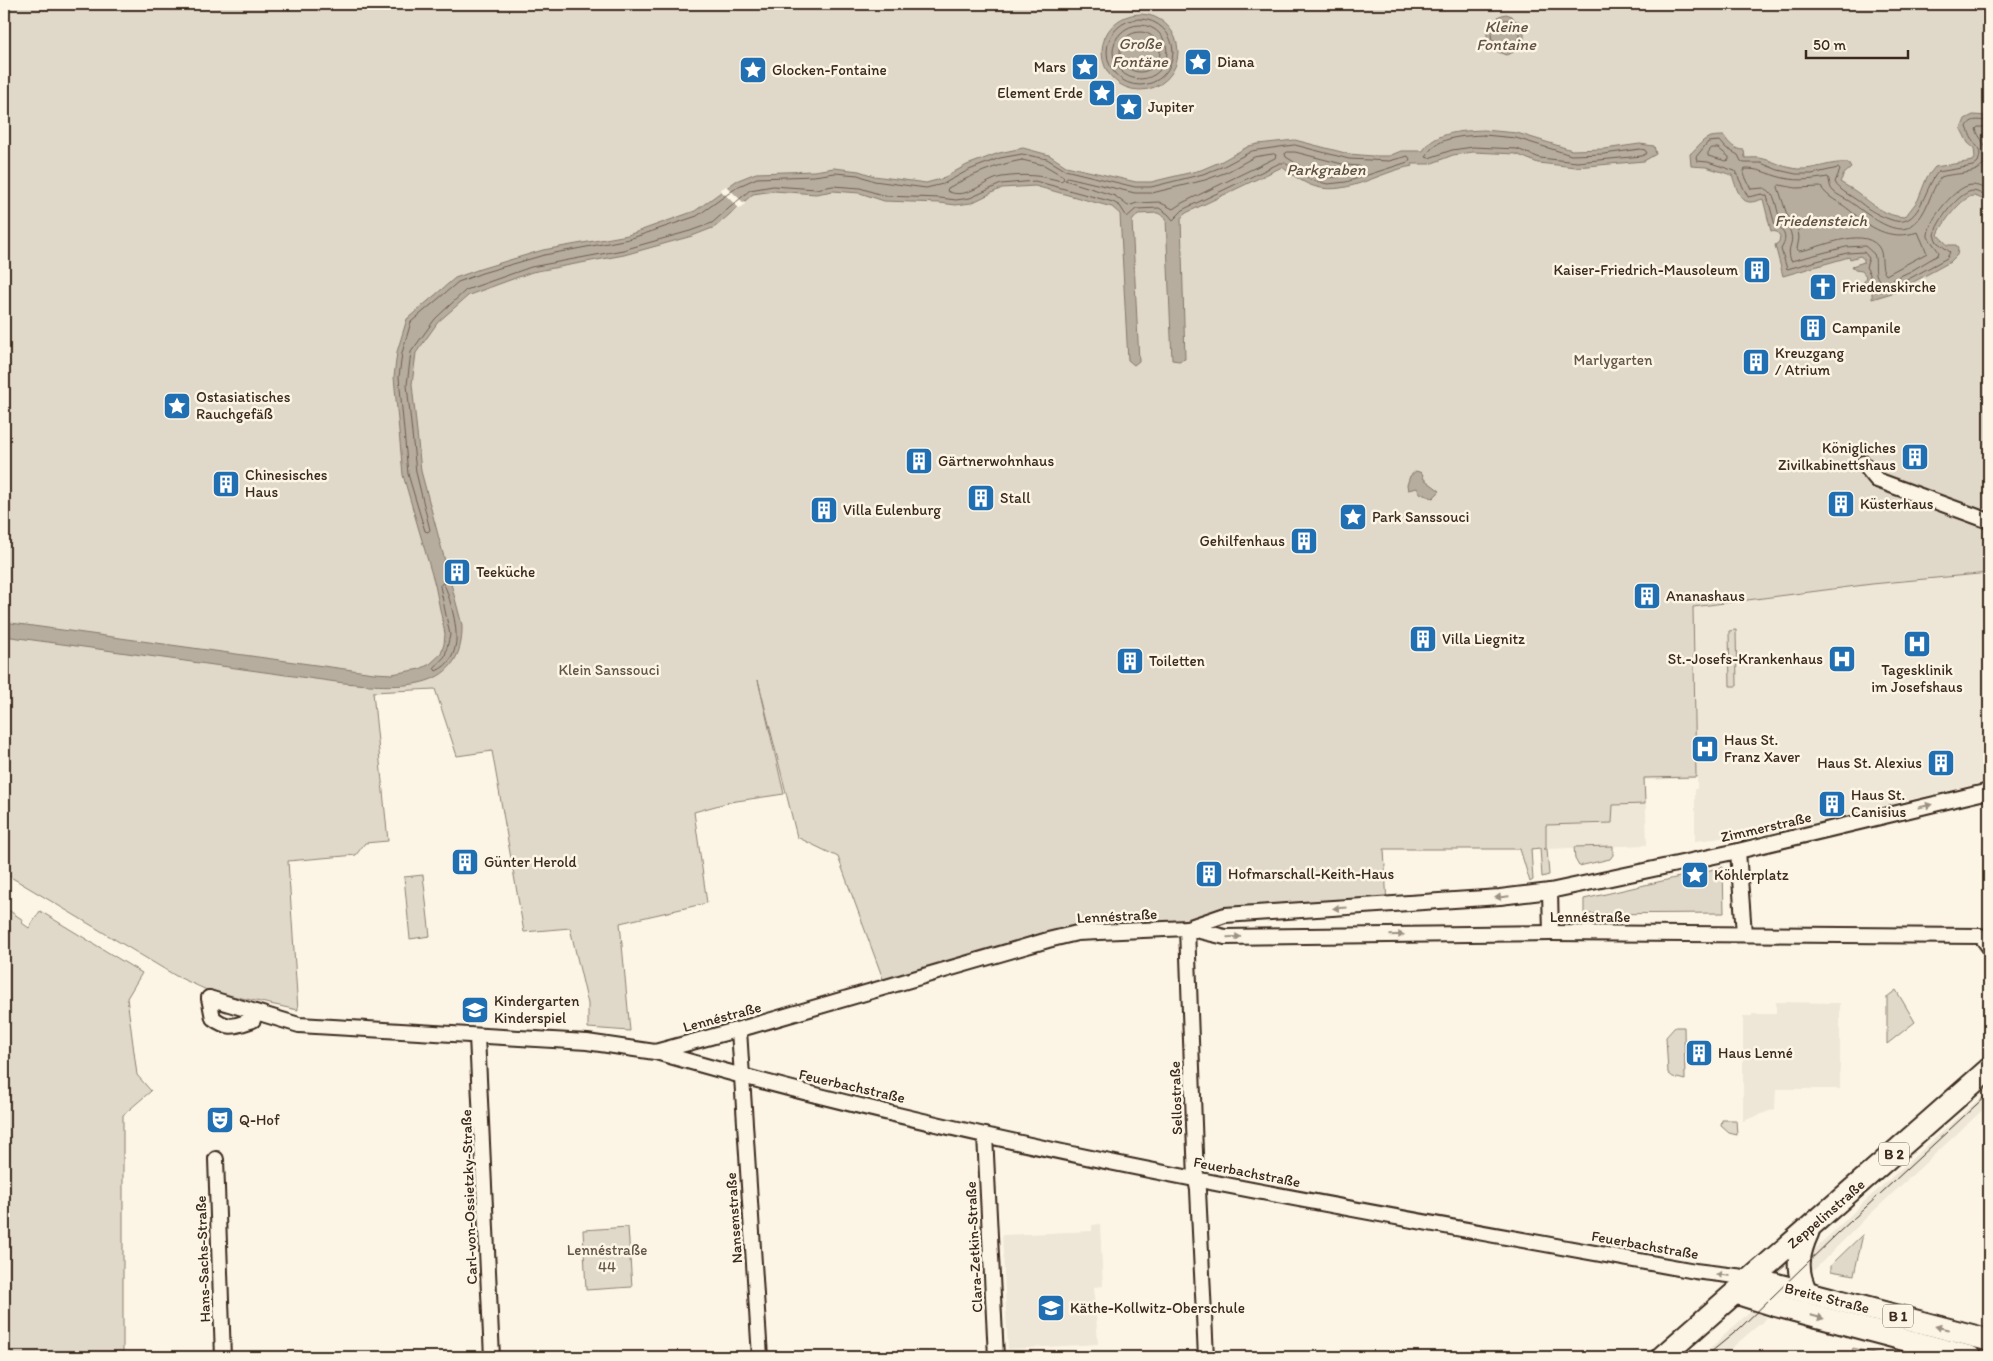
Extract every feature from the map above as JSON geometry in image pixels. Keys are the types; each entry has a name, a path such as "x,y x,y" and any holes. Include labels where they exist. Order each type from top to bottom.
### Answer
{"main road":[{"name":"Zeppelinstraße","path":"1662,1357 1989,1069"},
{"name":"B 2","path":"1807,1293 1800,1279 1798,1264 1801,1247 1809,1229"},
{"name":"Breite Straße","path":"1752,1278 1989,1340"},
{"name":"Breite Straße","path":"1736,1293 1790,1310 1970,1357"}],"street":[{"path":"1863,463 1877,480 1989,520"},
{"name":"Zimmerstraße","path":"1550,891 1738,851 1989,791"},
{"path":"1738,851 1744,934"},
{"path":"1550,891 1551,933"},
{"name":"Lennéstraße","path":"1187,928 1225,915 1500,897 1550,891"},
{"name":"Lennéstraße","path":"253,1022 587,1042 656,1052 1077,933 1187,928 1225,937 1551,933 1981,936 1989,948"},
{"name":"Sellostraße","path":"1187,928 1196,1180 1206,1357"},
{"path":"739,1030 741,1077"},
{"name":"Carl-von-Ossietzky-Straße","path":"477,1036 492,1357"},
{"name":"Feuerbachstraße","path":"656,1052 741,1077 985,1135 1196,1180 1695,1271 1752,1278"},
{"name":"Nansenstraße","path":"741,1077 760,1357"},
{"name":"Clara-Zetkin-Straße","path":"985,1135 996,1357"},
{"name":"Hans-Sachs-Straße","path":"216,1159 223,1357"}],"shaded area":[{"name":"St.-Josefs-Krankenhaus","path":"1989,572 1989,781 1774,832 1695,841 1695,789 1697,789 1697,778 1645,780 1647,845 1520,849 1693,607 1931,576"},
{"path":"1776,1002 1840,1003 1840,1089 1776,1089 1775,1109 1743,1121 1743,1016 1776,1014"},
{"path":"1989,1090 1989,1104 1866,1218 1808,1276 1804,1260 1864,1202"},
{"name":"Käthe-Kollwitz-Oberschule","path":"1100,1224 1103,1286 1094,1287 1098,1344 1008,1349 1002,1235 1092,1231 1092,1225"},
{"path":"1752,1310 1767,1318 1721,1357 1700,1357"}],"green space":[{"name":"Park Sanssouci","path":"4,4 1989,4 1989,573 1872,584 1693,607 1696,777 1644,778 1645,804 1613,805 1612,823 1546,825 1546,848 1544,849 1547,849 1549,875 1542,877 1540,848 1531,849 1533,880 1530,882 1520,849 1384,849 1387,905 1225,915 1077,933 886,987 838,857 797,837 758,680 784,794 730,802 694,812 707,903 620,923 630,1031 588,1028 588,1004 570,928 524,932 492,751 457,756 435,689 373,692 388,841 365,843 356,855 288,861 298,1010 209,991 176,976 4,873"},
{"path":"1736,630 1737,686 1730,686 1729,631"},
{"path":"1613,846 1613,855 1610,859 1579,866 1575,859 1574,847"},
{"path":"1723,867 1724,913 1584,914 1584,899"},
{"path":"423,875 430,936 410,939 404,877"},
{"path":"4,907 23,920 22,923 29,928 40,911 142,973 127,998 137,1075 151,1091 123,1115 123,1356 4,1357"},
{"path":"1896,990 1915,1022 1887,1044 1887,997"},
{"path":"1675,1027 1684,1027 1685,1080 1673,1077 1668,1073 1666,1037"},
{"path":"1722,1120 1736,1120 1737,1135 1729,1133 1721,1126"},
{"name":"Lennéstraße 44","path":"628,1227 632,1287 586,1290 583,1230"},
{"path":"1863,1234 1854,1275 1831,1271 1831,1265"},
{"path":"1853,1348 1890,1357 1851,1357"}],"water":[{"name":"Große Fontäne","path":"1148,14 1161,20 1172,31 1178,44 1176,67 1161,84 1148,90 1132,90 1119,84 1104,67 1102,44 1108,31 1125,16"},
{"name":"Kleine Fontaine","path":"1506,14 1512,16 1515,21 1519,21 1519,25 1524,28 1524,41 1520,44 1520,48 1516,48 1514,52 1506,55 1498,52 1497,49 1492,49 1492,45 1487,42 1487,29 1491,26 1491,22 1496,21 1499,16"},
{"name":"Glocken-Fontaine","path":"753,61 759,64 762,70 759,76 753,79 747,76 744,70 747,64"},
{"name":"Friedensteich","path":"1973,115 1989,116 1989,201 1974,196 1969,197 1953,211 1943,225 1938,235 1947,245 1956,245 1958,249 1957,255 1950,262 1895,292 1872,299 1872,289 1868,287 1859,290 1858,288 1864,282 1866,276 1862,271 1855,270 1852,266 1864,262 1864,259 1860,256 1850,259 1849,257 1783,276 1775,245 1779,242 1780,236 1777,232 1771,231 1763,199 1752,202 1743,199 1738,192 1732,175 1706,167 1691,166 1690,154 1702,142 1708,138 1724,136 1732,146 1744,150 1745,158 1762,158 1798,169 1848,163 1851,168 1844,174 1840,182 1885,212 1905,217 1918,200 1927,177 1935,167 1973,161 1975,158 1974,148 1968,143 1961,129 1965,119"},
{"name":"Parkgraben","path":"1484,130 1517,133 1572,150 1604,149 1640,144 1654,146 1656,154 1644,161 1576,167 1538,163 1516,154 1473,152 1453,155 1430,164 1412,164 1413,166 1361,183 1334,189 1308,184 1282,167 1186,213 1181,218 1185,359 1179,361 1172,360 1166,218 1158,213 1138,214 1132,221 1139,361 1134,365 1128,360 1120,214 1112,207 1035,186 1002,188 971,203 956,205 884,201 860,193 833,191 816,194 774,191 753,194 715,227 692,236 624,255 532,272 469,295 438,322 416,353 412,384 421,471 462,625 460,648 451,665 439,676 422,682 384,686 344,683 4,636 4,622 374,673 392,674 420,669 430,664 441,654 445,634 435,585 403,475 394,377 397,352 407,319 455,278 543,250 628,235 695,211 736,181 756,173 814,171 834,168 926,183 941,179 967,165 999,153 1023,148 1049,155 1066,166 1136,182 1151,182 1201,170 1249,146 1258,144 1295,140 1349,154 1389,156 1401,151 1423,151 1435,139 1450,133"},
{"path":"1416,471 1422,473 1424,479 1440,491 1433,498 1421,494 1417,488 1408,490 1407,485 1410,476"}],"pier":[{"path":"726,186 745,204 740,209 720,190"}],"tram line":[{"path":"1705,1357 1739,1329 1838,1233 1989,1093"}],"place":[{"name":"Diana","path":"1198,62"},
{"name":"Mars","path":"1085,67"},
{"name":"Glocken-Fontaine","path":"753,70"},
{"name":"Element Erde","path":"1102,93"},
{"name":"Jupiter","path":"1129,107"},
{"name":"Kaiser-Friedrich-Mausoleum","path":"1757,270"},
{"name":"Friedenskirche","path":"1823,287"},
{"name":"Campanile","path":"1813,328"},
{"name":"Kreuzgang / Atrium","path":"1756,362"},
{"name":"Ostasiatisches Rauchgefäß","path":"177,406"},
{"name":"Königliches Zivilkabinettshaus","path":"1915,457"},
{"name":"Gärtnerwohnhaus","path":"919,461"},
{"name":"Chinesisches Haus","path":"226,484"},
{"name":"Stall","path":"981,498"},
{"name":"Küsterhaus","path":"1841,504"},
{"name":"Villa Eulenburg","path":"824,510"},
{"name":"Park Sanssouci","path":"1353,517"},
{"name":"Gehilfenhaus","path":"1304,541"},
{"name":"Teeküche","path":"457,572"},
{"name":"Ananashaus","path":"1647,596"},
{"name":"Villa Liegnitz","path":"1423,639"},
{"name":"Tagesklinik im Josefshaus","path":"1917,644"},
{"name":"St.-Josefs-Krankenhaus","path":"1842,659"},
{"name":"Toiletten","path":"1130,661"},
{"name":"Haus St. Franz Xaver","path":"1705,749"},
{"name":"Haus St. Alexius","path":"1941,763"},
{"name":"Haus St. Canisius","path":"1832,804"},
{"name":"Günter Herold","path":"465,862"},
{"name":"Hofmarschall-Keith-Haus","path":"1209,874"},
{"name":"Köhlerplatz","path":"1695,875"},
{"name":"Kindergarten Kinderspiel","path":"475,1010"},
{"name":"Haus Lenné","path":"1699,1053"},
{"name":"Q-Hof","path":"220,1120"},
{"name":"Käthe-Kollwitz-Oberschule","path":"1051,1308"}],"park label":[{"name":"Marlygarten","path":"1613,360"},
{"name":"Klein Sanssouci","path":"609,670"}]}
